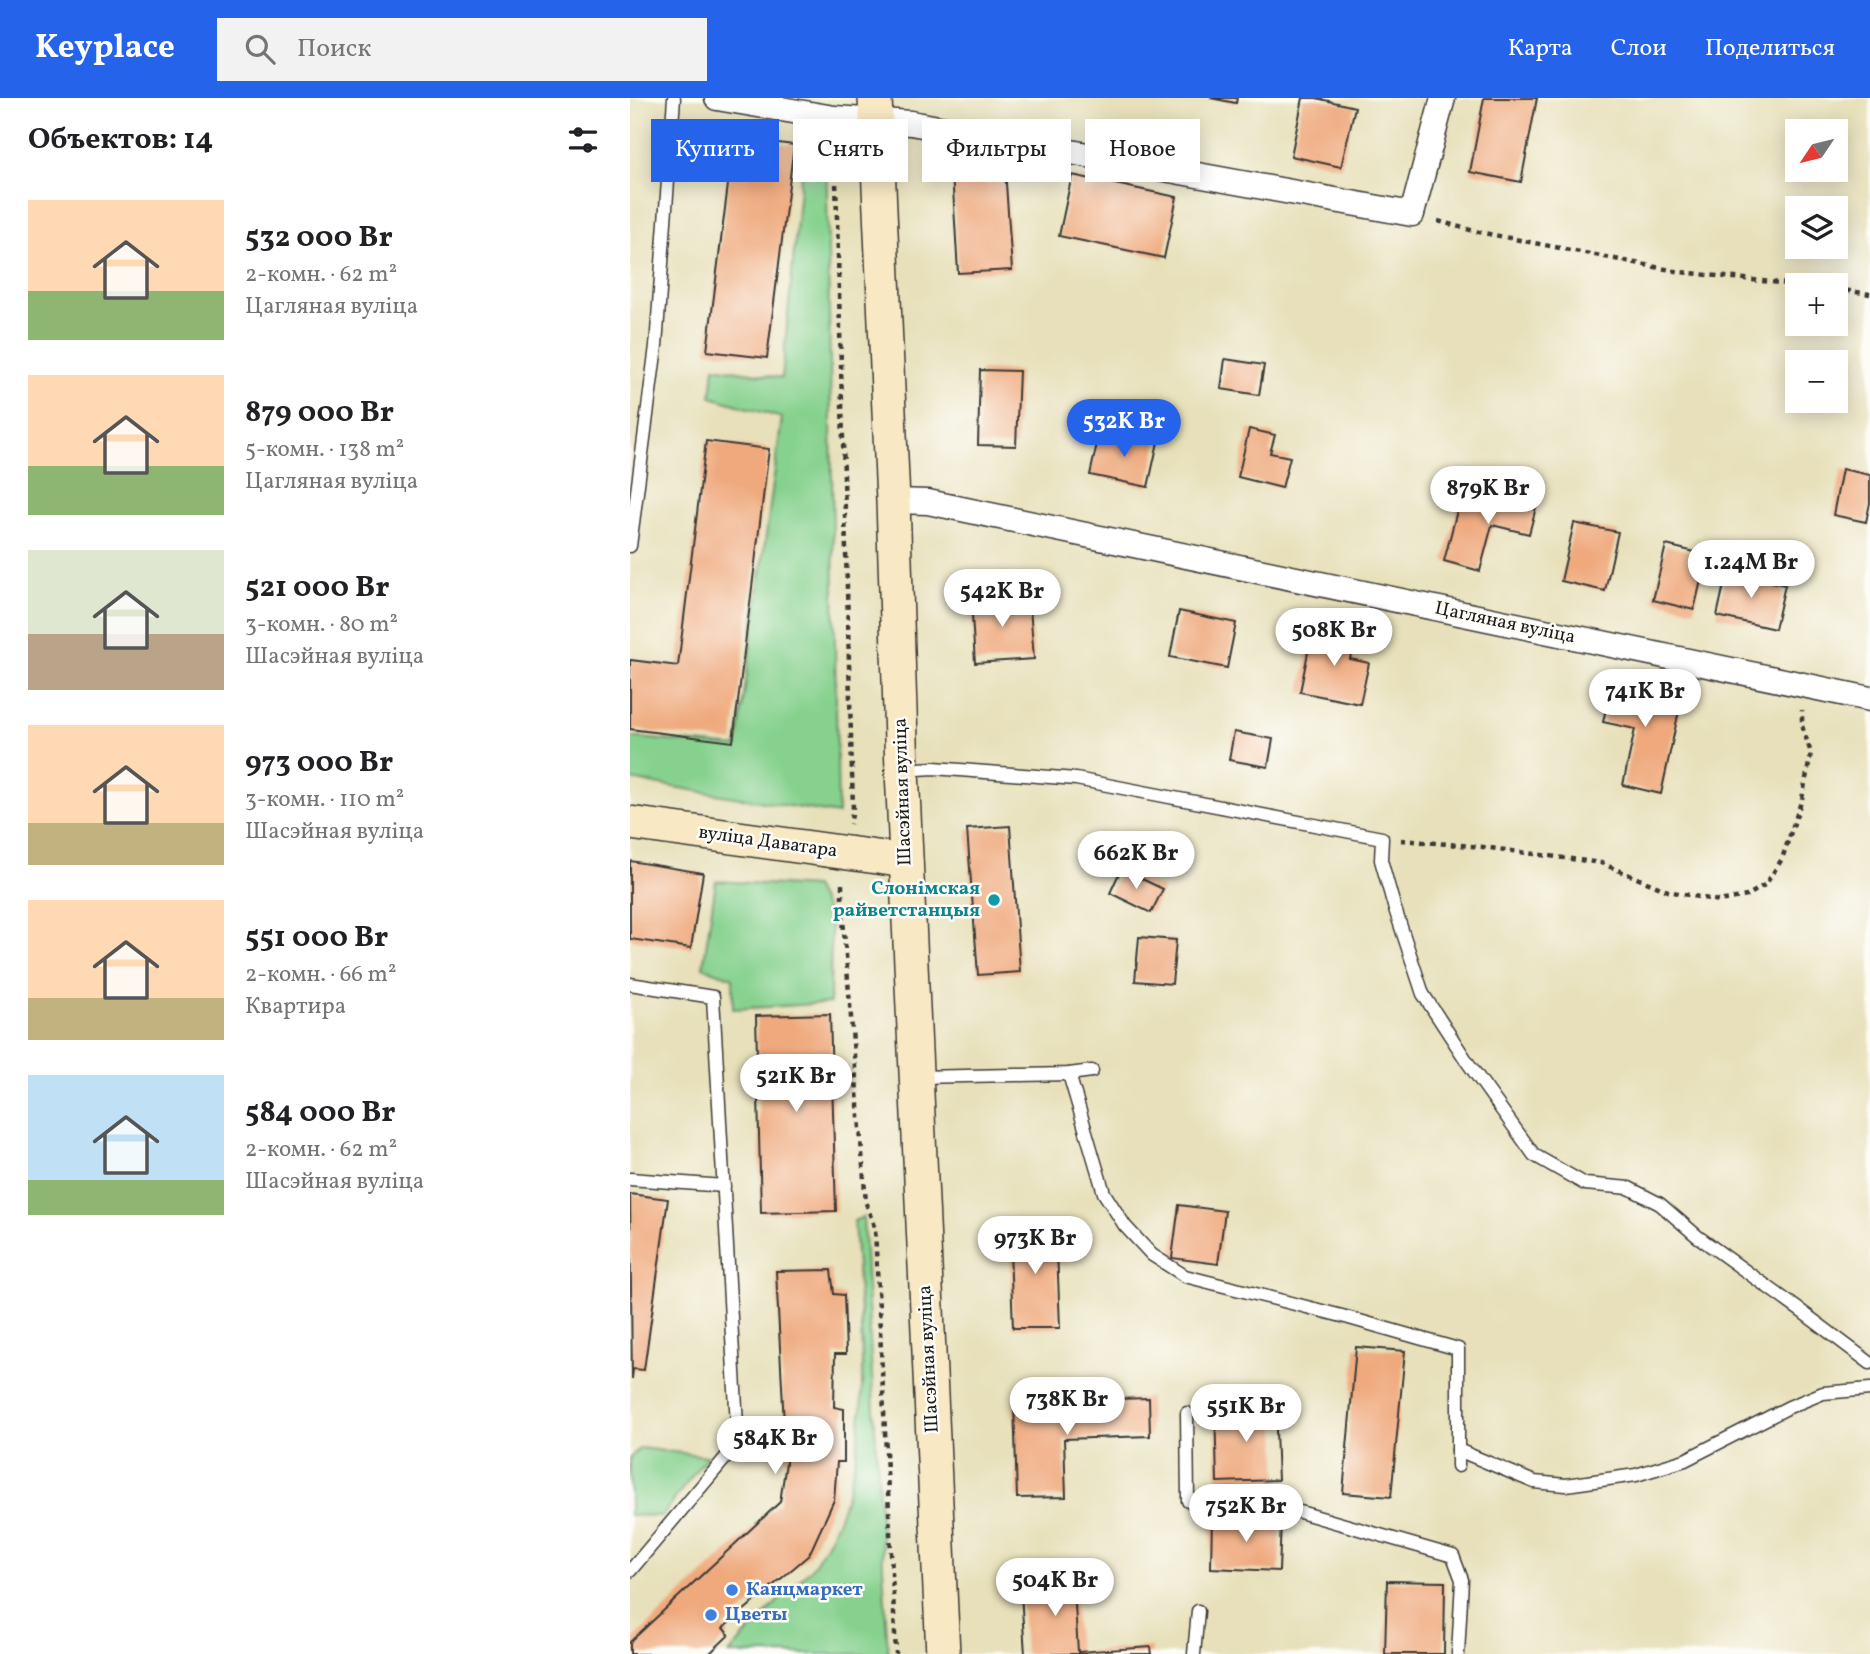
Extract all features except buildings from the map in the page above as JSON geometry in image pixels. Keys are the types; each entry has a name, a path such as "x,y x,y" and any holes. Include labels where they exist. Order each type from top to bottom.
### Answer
{"main road":[{"name":"Шасэйная вуліца","path":"875,110 943,1654"},
{"name":"вуліца Даватара","path":"630,823 906,861"}],"street":[{"path":"717,98 834,118 875,110 911,123 1412,214 1443,98"},
{"name":"Цагляная вуліца","path":"893,501 928,502 1870,699"}],"lane":[{"path":"630,546 656,346 674,98"},
{"path":"902,770 934,768 1076,779 1382,838 1381,860 1423,994 1468,1063 1534,1155 1585,1184 1629,1188 1660,1204 1697,1236 1870,1363"},
{"path":"630,984 713,997 738,1443 630,1571"},
{"path":"916,1077 1069,1074 1092,1071"},
{"path":"1069,1074 1104,1193 1125,1226 1152,1255 1185,1276 1458,1349 1458,1466"},
{"path":"630,1178 723,1186"},
{"path":"1458,1450 1534,1482 1566,1485 1624,1477 1685,1460 1823,1392 1870,1389"},
{"path":"1187,1413 1188,1501 1279,1506 1453,1556 1462,1580 1458,1654"},
{"path":"1194,1654 1198,1611"}],"path":[{"path":"1412,214 1474,232 1681,272 1785,284"},
{"path":"1848,291 1870,294"},
{"path":"1382,838 1483,847 1601,863 1668,891 1719,901 1747,896 1766,884 1783,859 1802,799 1811,753 1802,726 1807,685"}],"green space":[{"path":"801,182 827,182 838,814 630,780 630,737 737,747 782,418 711,397 714,367 782,378"},
{"path":"716,881 814,887 831,919 830,1003 733,1009 733,978 703,967"},
{"path":"863,1217 888,1654 729,1654 814,1565 837,1522 851,1481 862,1395 854,1221"},
{"path":"640,1448 707,1456 662,1516 630,1515 630,1458"}],"place":[{"name":"Слонімская райветстанцыя","path":"994,900"},
{"name":"Канцмаркет","path":"732,1590"},
{"name":"Цветы","path":"711,1615"}]}
